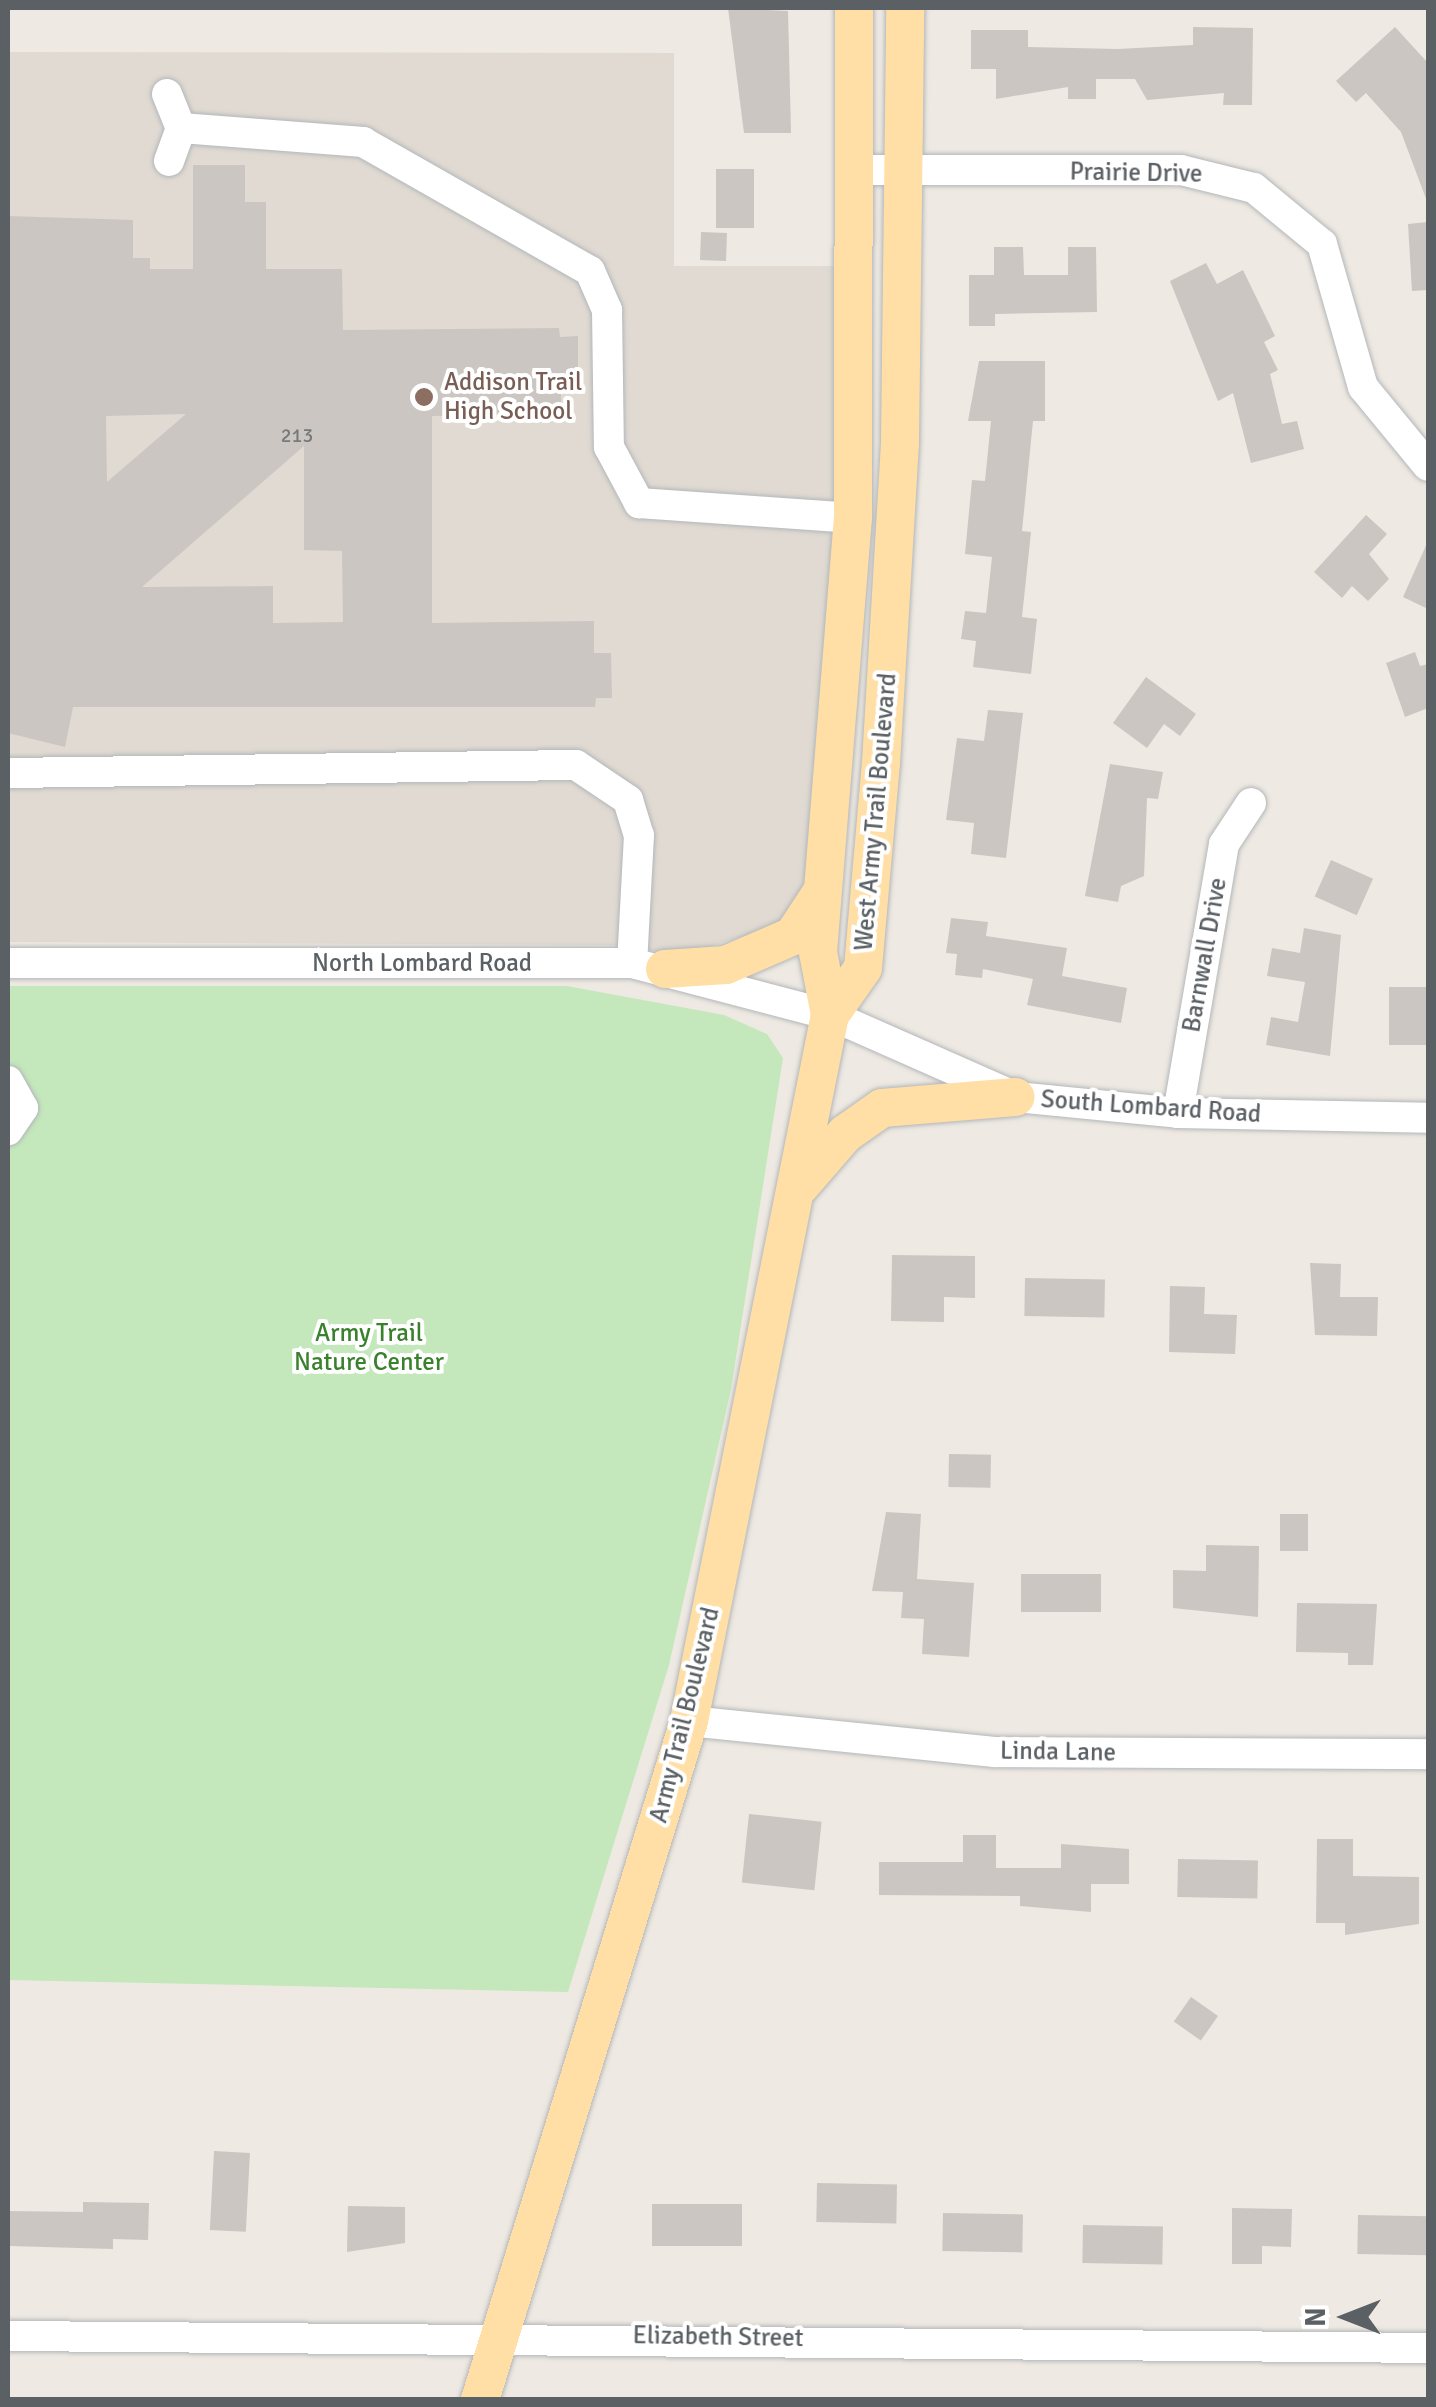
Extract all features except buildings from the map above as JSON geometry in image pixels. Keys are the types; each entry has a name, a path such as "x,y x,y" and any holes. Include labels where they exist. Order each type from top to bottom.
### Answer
{"main road":[{"name":"West Army Trail Boulevard","path":"830,1016 818,952 852,518 854,8"},
{"name":"West Army Trail Boulevard","path":"830,1016 863,968 894,523 904,172 904,8"},
{"path":"852,518 894,523"},
{"path":"649,966 726,965 793,936 823,891"},
{"name":"Army Trail Boulevard","path":"480,2400 690,1721 830,1016"},
{"path":"798,1188 845,1134 882,1108 1016,1097"}],"street":[{"path":"167,94 181,128 169,161"},
{"path":"181,128 363,142 590,270 608,310 609,446 639,503 852,518"},
{"name":"Prairie Drive","path":"854,170 1182,170 1254,188 1322,244 1363,386 1428,466"},
{"path":"8,772 576,766 628,800 639,834 649,966"},
{"name":"Barnwall Drive","path":"1178,1114 1224,844 1251,803"},
{"name":"North Lombard Road","path":"8,963 649,966 830,1016"},
{"name":"South Lombard Road","path":"830,1016 1016,1097 1178,1114 1428,1118"},
{"path":"8,1080 23,1108 8,1130"},
{"name":"Linda Lane","path":"690,1721 994,1752 1428,1754"},
{"name":"Elizabeth Street","path":"8,2336 1428,2348"}],"shaded area":[{"name":"Addison Trail High School","path":"8,52 674,53 674,266 841,266 841,528 810,888 790,923 679,955 620,945 8,942"}],"green space":[{"name":"Army Trail Nature Center","path":"8,986 567,986 724,1015 767,1034 783,1058 731,1389 669,1665 568,1992 8,1980"}],"place":[{"name":"Addison Trail High School","path":"424,397"}]}
